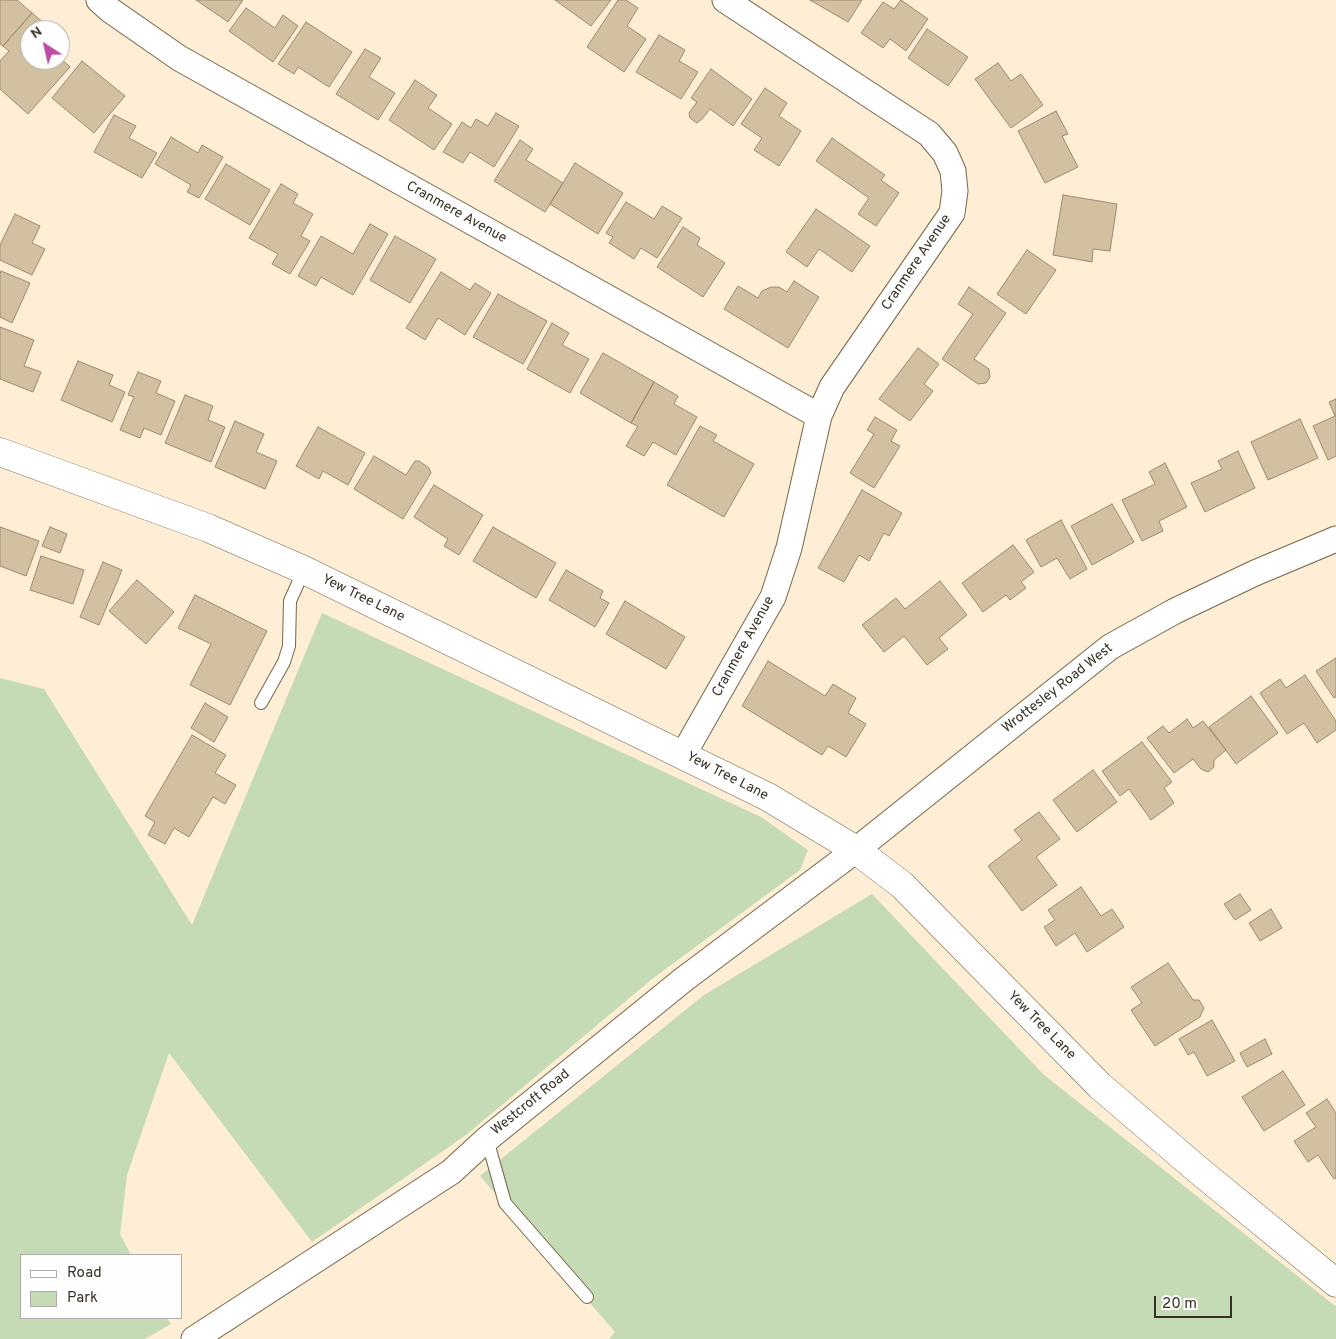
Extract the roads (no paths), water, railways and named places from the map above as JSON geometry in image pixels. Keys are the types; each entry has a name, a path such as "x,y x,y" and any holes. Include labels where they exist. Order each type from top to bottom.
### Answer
{"street":[{"name":"Cranmere Avenue","path":"99,0 110,10 179,58 820,416"},
{"name":"Cranmere Avenue","path":"683,754 773,597 789,548 820,416 832,387 952,213 956,191 953,171 945,153 928,134 725,0"},
{"name":"Yew Tree Lane","path":"0,452 208,528 304,570 768,797 856,850 902,885 1100,1086 1196,1169 1336,1283"},
{"name":"Wrottesley Road West","path":"856,850 1110,647 1193,602 1255,573 1336,539"},
{"name":"Westcroft Road","path":"194,1339 451,1172 487,1139 683,980 856,850"}],"lane":[{"path":"261,703 284,662 289,646 290,601 304,570"},
{"path":"487,1139 505,1203 587,1296"}]}
